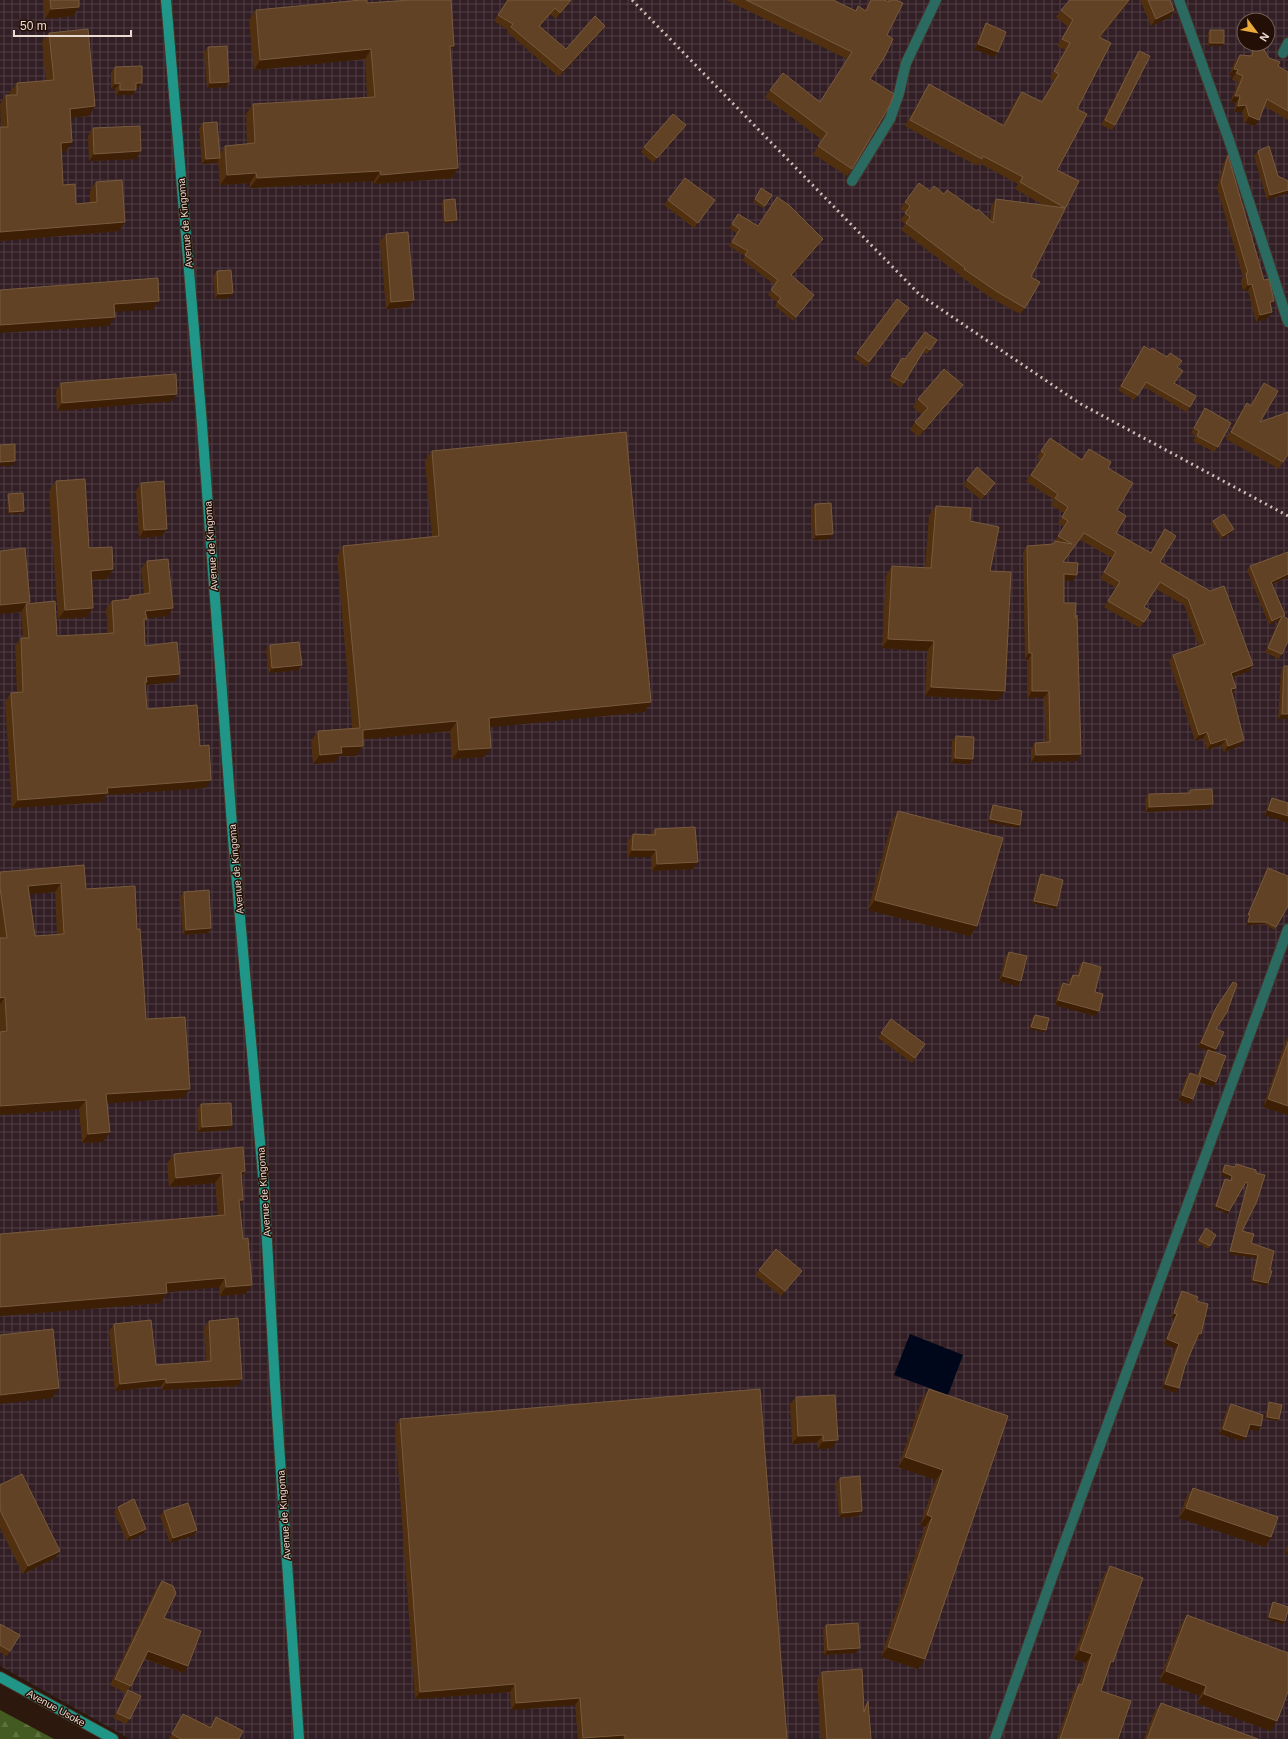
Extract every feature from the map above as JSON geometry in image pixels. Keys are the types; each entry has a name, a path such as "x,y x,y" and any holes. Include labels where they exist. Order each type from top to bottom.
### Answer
{"street":[{"name":"Avenue de Kingoma","path":"166,0 201,412 233,839 264,1187 275,1385 300,1739"},
{"path":"852,181 890,119 899,93 906,63 936,0"},
{"path":"1179,0 1229,140 1288,322"},
{"path":"1283,53 1288,43"},
{"path":"995,1739 1288,930"},
{"name":"Avenue Usoke","path":"0,1677 113,1739"}],"shaded area":[{"path":"0,0 1288,0 1288,1739 130,1739 0,1666"}],"green space":[{"path":"0,1710 54,1739 0,1739"}],"water":[{"path":"910,1334 963,1355 948,1395 894,1375"}],"building":[{"path":"50,0 79,0 79,7 51,9"},
{"path":"367,0 367,3 410,0 451,0 454,46 450,46 458,168 381,175 380,171 257,178 256,173 227,175 225,146 255,143 253,104 375,97 371,49 260,60 256,10"},
{"path":"508,0 571,0 560,13 555,8 539,26 566,49 595,16 605,26 563,71 511,27 513,24 498,15"},
{"path":"746,0 833,0 856,11 858,6 866,11 871,0 885,0 889,2 889,0 896,0 903,3 887,35 893,39 885,56 870,79 894,94 890,105 852,169 818,146 827,133 770,90 783,73 820,102 852,52"},
{"path":"1070,0 1129,0 1099,37 1111,43 1077,109 1087,114 1057,170 1079,181 1031,277 1040,282 1025,308 996,291 964,269 965,268 906,223 910,217 905,213 910,206 905,202 919,183 930,191 934,186 944,194 947,190 977,211 978,209 993,223 996,199 1065,208 1020,182 1023,177 983,156 982,159 910,120 929,84 1004,126 1022,92 1042,102 1059,74 1054,71 1070,43 1062,39 1073,20 1061,10"},
{"path":"1148,0 1170,0 1174,10 1156,19"},
{"path":"986,23 1006,32 998,52 978,44"},
{"path":"88,29 95,106 70,109 72,142 61,143 63,185 75,184 76,204 97,202 96,182 122,180 125,222 0,232 0,127 8,127 6,95 17,95 17,83 54,80 49,33"},
{"path":"1210,30 1224,30 1224,43 1210,43"},
{"path":"227,46 229,82 210,83 208,47"},
{"path":"1139,51 1150,56 1115,125 1105,120"},
{"path":"1253,52 1265,52 1269,58 1280,62 1278,66 1288,72 1288,111 1267,99 1259,120 1249,116 1246,105 1238,106 1240,96 1235,96 1243,76 1236,73 1238,70 1234,69 1240,55 1252,56"},
{"path":"142,66 142,83 136,83 136,90 120,90 120,83 115,84 115,67"},
{"path":"673,114 686,125 657,158 644,147"},
{"path":"217,122 220,158 206,159 203,123"},
{"path":"140,126 141,151 94,154 93,128"},
{"path":"1269,146 1278,176 1288,181 1288,190 1270,195 1258,151"},
{"path":"1228,155 1264,280 1269,279 1274,301 1270,302 1272,312 1260,315 1252,284 1248,285 1246,273 1248,273 1221,182"},
{"path":"685,178 715,200 698,223 668,200"},
{"path":"761,188 772,195 765,206 755,199"},
{"path":"777,197 789,205 823,239 791,275 814,295 796,317 778,302 781,298 771,290 778,280 745,255 748,251 732,242 740,229 732,224 738,214 758,226"},
{"path":"455,199 457,220 445,221 444,200"},
{"path":"408,232 414,300 391,302 386,234"},
{"path":"231,270 233,293 218,294 217,271"},
{"path":"158,278 159,301 114,304 115,317 0,325 0,290"},
{"path":"897,299 909,308 869,362 857,353"},
{"path":"925,332 937,340 930,350 926,347 904,383 891,376 902,358 905,359"},
{"path":"1144,346 1150,350 1152,348 1167,357 1170,353 1182,361 1177,367 1183,371 1174,383 1196,396 1190,407 1146,382 1138,395 1121,386"},
{"path":"944,369 963,385 924,430 915,422 928,408 918,399"},
{"path":"176,374 177,394 62,403 61,383"},
{"path":"1264,383 1278,391 1260,422 1288,412 1288,454 1283,462 1231,432 1247,403 1251,406"},
{"path":"1205,408 1231,423 1218,447 1197,436 1199,431 1194,428"},
{"path":"626,432 651,702 489,718 491,748 459,750 457,721 363,730 363,746 341,747 342,753 320,755 318,731 360,728 343,546 439,536 432,451"},
{"path":"1050,438 1082,460 1089,449 1111,462 1108,468 1133,483 1117,510 1126,516 1116,533 1151,553 1165,529 1176,536 1160,562 1210,591 1224,586 1253,665 1231,673 1236,688 1231,689 1244,740 1228,746 1226,739 1211,744 1207,732 1199,735 1173,655 1205,644 1188,599 1160,582 1144,607 1151,611 1144,622 1108,601 1120,582 1104,572 1116,552 1084,533 1063,562 1078,563 1077,575 1064,574 1064,603 1076,603 1075,618 1077,615 1081,754 1036,755 1035,743 1050,742 1049,691 1032,691 1032,653 1029,653 1027,546 1053,544 1055,541 1072,544 1058,536 1068,521 1062,517 1068,507 1055,498 1058,494 1031,475 1045,454 1041,451"},
{"path":"15,444 15,461 0,462 0,445"},
{"path":"977,467 995,483 985,495 967,480"},
{"path":"85,479 89,548 112,547 113,569 91,571 93,608 65,610 56,481"},
{"path":"164,481 167,529 144,530 141,483"},
{"path":"23,493 24,511 10,512 8,494"},
{"path":"831,503 833,534 816,535 815,504"},
{"path":"936,506 971,508 970,521 999,527 990,571 1011,572 1005,691 931,687 934,641 888,639 892,566 931,568"},
{"path":"1224,514 1234,529 1223,536 1213,521"},
{"path":"25,548 30,602 0,605 0,551"},
{"path":"1288,552 1288,574 1271,582 1285,615 1283,616 1288,619 1288,641 1282,654 1268,648 1282,616 1272,621 1250,566"},
{"path":"168,559 173,608 145,611 147,619 144,619 145,646 177,642 180,674 146,677 147,709 197,705 200,746 209,745 211,780 107,788 108,793 18,800 11,693 23,692 21,638 29,638 26,604 55,601 57,636 114,633 112,601 130,599 130,596 150,593 147,561"},
{"path":"299,642 302,665 272,668 270,645"},
{"path":"1284,666 1288,666 1288,714 1282,714"},
{"path":"956,736 974,737 973,759 955,758"},
{"path":"1212,789 1213,804 1149,807 1149,794 1190,793 1190,790"},
{"path":"1272,798 1288,803 1288,816 1268,810"},
{"path":"993,805 1022,811 1020,825 990,819"},
{"path":"898,811 1003,838 977,926 875,900"},
{"path":"695,827 698,862 657,864 656,850 632,850 633,834 655,835 655,829"},
{"path":"84,865 86,889 135,886 137,929 140,929 146,1019 185,1017 190,1089 106,1094 110,1132 88,1134 86,1100 0,1106 0,1032 7,1031 5,997 0,998 0,938 7,938 0,888 0,872","holes":["61,883 64,934 35,936 28,886"]},
{"path":"1268,868 1288,876 1288,906 1276,927 1266,922 1248,922 1250,915 1248,915"},
{"path":"1041,874 1063,880 1057,906 1034,901"},
{"path":"209,890 211,928 186,930 184,892"},
{"path":"1009,952 1027,956 1021,981 1003,976"},
{"path":"1083,962 1101,967 1095,992 1103,994 1099,1011 1058,1000 1063,983 1070,985 1073,975 1079,976"},
{"path":"1233,982 1237,984 1227,1012 1216,1029 1224,1032 1216,1049 1201,1043 1216,1008"},
{"path":"1035,1015 1049,1018 1046,1030 1031,1027"},
{"path":"891,1019 925,1044 915,1058 881,1033"},
{"path":"1288,1042 1288,1106 1268,1099"},
{"path":"1208,1050 1226,1056 1216,1082 1199,1075"},
{"path":"1190,1073 1201,1077 1193,1099 1182,1095"},
{"path":"231,1103 232,1125 202,1127 201,1104"},
{"path":"243,1147 245,1171 241,1172 243,1200 239,1200 243,1239 248,1238 252,1285 226,1287 225,1278 166,1283 167,1293 0,1307 0,1234 225,1215 222,1173 176,1178 174,1154"},
{"path":"1236,1164 1256,1170 1256,1173 1265,1175 1257,1201 1242,1231 1254,1234 1251,1243 1274,1251 1270,1270 1272,1271 1268,1283 1253,1280 1258,1255 1230,1251 1248,1183 1246,1182 1229,1211 1216,1206 1225,1179 1231,1181 1232,1176 1223,1172 1225,1165 1235,1167"},
{"path":"1206,1228 1216,1235 1210,1246 1199,1240"},
{"path":"776,1249 802,1271 785,1291 759,1270"},
{"path":"1182,1291 1198,1297 1196,1301 1208,1304 1201,1334 1199,1333 1185,1366 1179,1388 1165,1384 1179,1344 1167,1339 1177,1314 1174,1313"},
{"path":"238,1318 242,1379 166,1383 166,1379 120,1384 114,1324 151,1320 156,1365 211,1361 209,1321"},
{"path":"53,1329 59,1388 0,1395 0,1335"},
{"path":"760,1389 787,1739 625,1739 625,1735 583,1738 580,1698 516,1703 515,1684 420,1692 400,1419"},
{"path":"929,1389 1008,1416 925,1659 888,1647 932,1517 927,1515 943,1470 905,1457"},
{"path":"835,1395 838,1440 823,1441 823,1435 798,1436 796,1397"},
{"path":"1269,1402 1282,1405 1279,1419 1267,1417"},
{"path":"1231,1404 1263,1415 1261,1426 1250,1424 1246,1437 1223,1429"},
{"path":"22,1474 60,1551 28,1566 0,1510 0,1485"},
{"path":"860,1476 862,1511 842,1513 840,1478"},
{"path":"1193,1488 1278,1517 1271,1537 1186,1508"},
{"path":"134,1499 146,1529 130,1536 118,1507"},
{"path":"188,1503 197,1530 173,1538 164,1511"},
{"path":"1110,1566 1143,1578 1101,1691 1131,1701 1118,1739 1060,1739 1079,1684 1082,1685 1092,1654 1080,1650"},
{"path":"162,1581 173,1586 176,1593 164,1618 201,1631 188,1666 148,1651 131,1686 115,1679"},
{"path":"1273,1602 1288,1607 1285,1621 1269,1617"},
{"path":"1187,1615 1288,1653 1288,1692 1277,1721 1204,1694 1206,1686 1166,1671"},
{"path":"858,1623 860,1648 828,1650 826,1625"},
{"path":"0,1624 20,1635 10,1651 0,1645"},
{"path":"862,1669 864,1712 868,1701 871,1739 827,1739 822,1672"},
{"path":"128,1690 141,1696 130,1719 117,1713"},
{"path":"1161,1703 1258,1739 1147,1739"},
{"path":"183,1714 211,1728 216,1717 243,1731 239,1739 181,1739 172,1734"}],"railway":[{"path":"632,0 920,295 1079,403 1288,516"}]}
